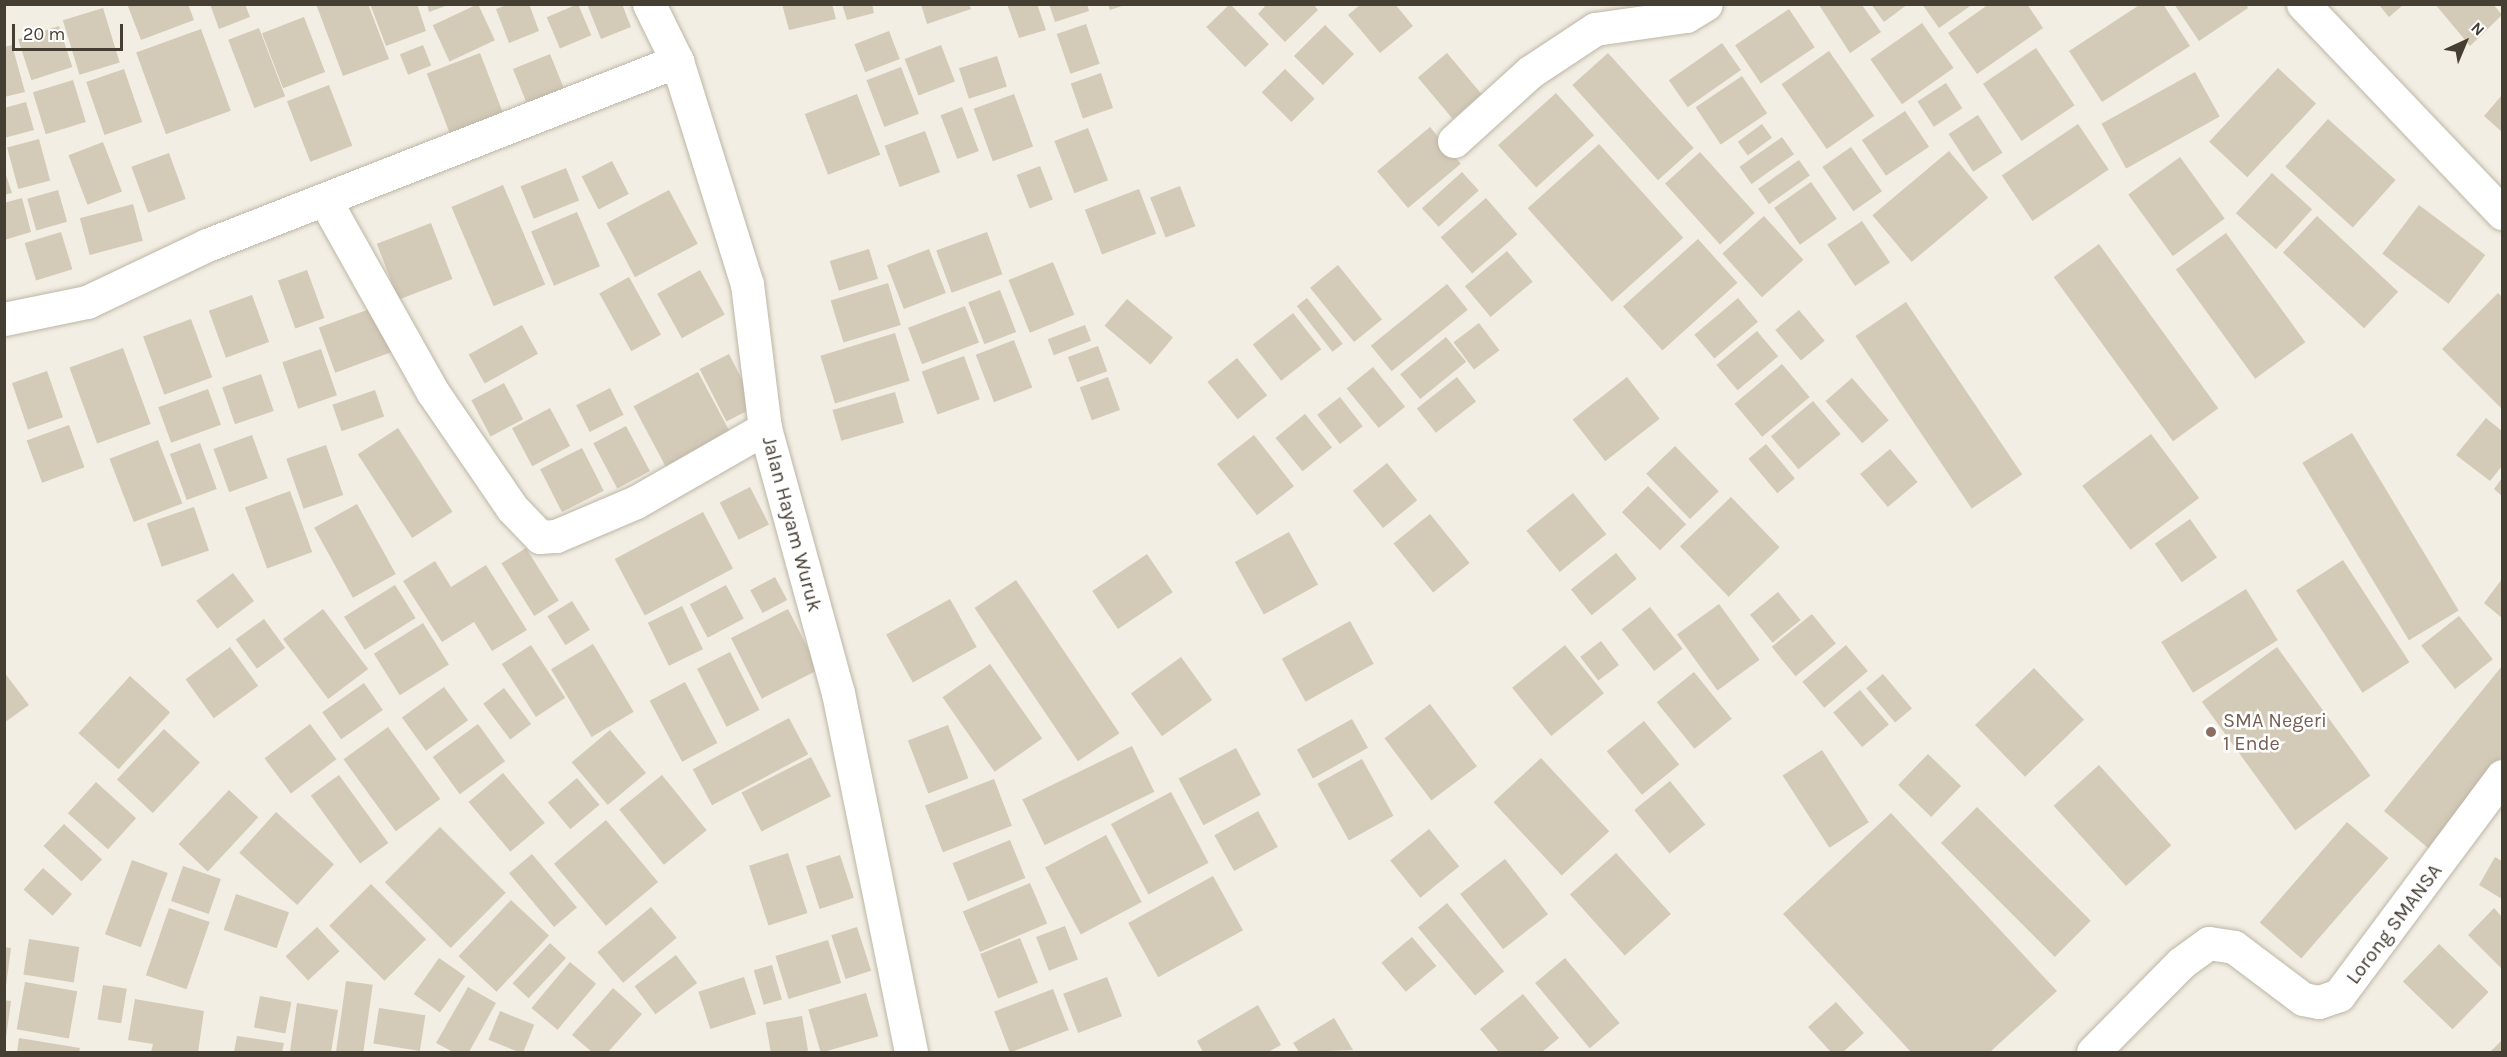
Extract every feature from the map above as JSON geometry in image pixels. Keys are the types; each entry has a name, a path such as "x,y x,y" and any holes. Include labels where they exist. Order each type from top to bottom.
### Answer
{"street":[{"name":"Jalan Hayam Wuruk","path":"649,4 677,61 747,284 765,428 838,693 911,1053"},
{"path":"1454,141 1530,72 1595,29 1686,16 1706,4"},
{"path":"2303,4 2502,213"},
{"path":"4,319 87,302 207,245 326,202 677,61"},
{"path":"326,202 432,391 512,508 540,537 556,536 636,502 765,428"},
{"name":"Lorong SMANSA","path":"2093,1053 2181,963 2209,943 2249,957 2303,999 2319,1002 2339,996 2502,776"}],"building":[{"path":"127,4 188,4 194,20 141,40"},
{"path":"210,4 245,4 250,17 219,29"},
{"path":"316,4 368,4 389,59 343,76"},
{"path":"370,4 417,4 426,31 386,46"},
{"path":"427,4 448,4 448,5 429,12"},
{"path":"478,4 495,40 450,61 433,25"},
{"path":"509,4 529,4 539,31 509,43 496,9"},
{"path":"578,4 591,35 560,49 547,17"},
{"path":"587,4 622,4 631,27 601,39"},
{"path":"782,4 832,4 836,19 789,30"},
{"path":"842,4 872,4 874,13 847,20"},
{"path":"921,4 969,4 971,9 927,24"},
{"path":"1007,4 1037,4 1046,30 1019,38"},
{"path":"1049,4 1087,4 1089,11 1055,22"},
{"path":"1108,4 1125,4 1125,5 1110,10"},
{"path":"1230,4 1269,44 1245,67 1206,27"},
{"path":"1267,4 1313,4 1318,10 1285,42 1258,14"},
{"path":"1361,4 1395,4 1413,26 1380,53 1348,15"},
{"path":"1871,4 1908,4 1884,22"},
{"path":"1922,4 1973,4 1939,28"},
{"path":"1989,4 2027,4 2043,28 1977,74 1948,33"},
{"path":"2141,4 2163,4 2190,46 2102,102 2069,51"},
{"path":"2174,4 2246,4 2248,8 2199,41"},
{"path":"2435,4 2493,4 2502,15 2470,46"},
{"path":"1819,5 1862,5 1881,32 1850,53"},
{"path":"2379,5 2403,5 2389,17"},
{"path":"103,8 120,63 80,75 63,20"},
{"path":"1789,9 1815,47 1761,83 1735,45"},
{"path":"304,17 325,72 283,88 262,33"},
{"path":"1922,23 1954,68 1902,104 1870,59"},
{"path":"1086,24 1100,64 1070,74 1057,34"},
{"path":"1325,25 1354,54 1323,85 1294,56"},
{"path":"59,26 72,67 31,80 18,39"},
{"path":"259,28 285,96 254,108 228,40"},
{"path":"201,29 231,111 166,134 136,53"},
{"path":"889,31 900,59 865,72 854,44"},
{"path":"1722,43 1741,70 1688,107 1669,80"},
{"path":"12,45 25,92 4,97 4,47"},
{"path":"423,45 431,65 408,75 400,54"},
{"path":"941,45 955,81 919,95 905,59"},
{"path":"2036,48 2075,105 2022,141 1983,84"},
{"path":"1829,51 1874,116 1827,149 1781,84"},
{"path":"480,53 505,119 452,140 427,73"},
{"path":"1447,53 1482,94 1453,119 1418,77"},
{"path":"1608,53 1694,148 1658,180 1572,85"},
{"path":"550,54 566,94 529,109 513,69"},
{"path":"997,56 1007,86 969,99 959,68"},
{"path":"901,67 919,114 884,127 866,80"},
{"path":"2278,68 2316,103 2247,177 2209,142"},
{"path":"124,69 142,122 104,135 86,82"},
{"path":"1285,69 1315,99 1291,122 1262,92"},
{"path":"2195,72 2220,117 2126,168 2101,124"},
{"path":"1101,73 1113,108 1083,118 1071,83"},
{"path":"1742,76 1767,113 1721,145 1696,107"},
{"path":"73,80 86,122 46,134 33,92"},
{"path":"1946,83 1962,108 1934,127 1917,102"},
{"path":"329,85 352,146 310,162 287,101"},
{"path":"1556,93 1594,135 1536,188 1498,145"},
{"path":"857,94 880,155 828,175 805,114"},
{"path":"1014,94 1033,147 993,161 974,109"},
{"path":"2502,95 2502,132 2484,116"},
{"path":"26,102 34,130 4,138 4,108"},
{"path":"962,107 979,151 957,159 941,115"},
{"path":"1905,111 1929,147 1886,176 1862,140"},
{"path":"1978,115 2003,153 1973,172 1949,134"},
{"path":"2328,119 2396,180 2353,227 2285,167"},
{"path":"1762,124 1772,138 1748,155 1738,142"},
{"path":"2078,124 2109,170 2032,221 2002,175"},
{"path":"1430,127 1461,164 1408,208 1377,171"},
{"path":"1088,128 1108,180 1074,193 1054,141"},
{"path":"925,131 940,172 900,187 885,146"},
{"path":"1782,137 1794,154 1751,184 1739,167"},
{"path":"39,139 50,181 18,189 7,148"},
{"path":"103,142 122,191 87,205 68,155"},
{"path":"1599,144 1683,238 1612,302 1528,208"},
{"path":"1851,147 1882,191 1853,211 1822,167"},
{"path":"1949,151 1988,198 1912,262 1872,215"},
{"path":"1700,152 1755,213 1720,244 1665,183"},
{"path":"169,153 186,199 148,213 131,167"},
{"path":"2180,157 2225,218 2173,256 2128,195"},
{"path":"1799,160 1810,176 1769,204 1758,189"},
{"path":"612,161 629,194 599,209 582,176"},
{"path":"1040,166 1053,200 1030,209 1017,175"},
{"path":"566,168 579,200 534,219 521,186"},
{"path":"4,169 12,193 4,195"},
{"path":"1462,172 1479,191 1439,227 1422,208"},
{"path":"2272,173 2312,209 2276,249 2236,213"},
{"path":"1811,182 1837,219 1800,245 1774,208"},
{"path":"503,185 545,284 494,306 451,207"},
{"path":"1180,186 1195,226 1166,238 1150,197"},
{"path":"1139,189 1156,234 1102,255 1085,210"},
{"path":"58,190 67,222 36,231 27,199"},
{"path":"669,190 698,244 635,277 606,223"},
{"path":"22,198 31,232 4,240 4,203"},
{"path":"1486,198 1517,234 1472,274 1441,237"},
{"path":"133,204 143,241 90,255 80,218"},
{"path":"2419,205 2485,255 2449,304 2382,254"},
{"path":"577,212 600,266 554,286 531,232"},
{"path":"1764,216 1803,260 1762,297 1722,253"},
{"path":"2317,216 2398,292 2364,328 2283,253"},
{"path":"1862,221 1890,262 1855,286 1827,244"},
{"path":"431,223 453,279 398,300 377,244"},
{"path":"61,232 72,269 36,280 25,243"},
{"path":"987,232 1002,274 952,293 936,250"},
{"path":"2226,233 2305,342 2255,379 2176,269"},
{"path":"1698,239 1737,283 1662,350 1623,307"},
{"path":"2099,244 2218,408 2173,441 2054,277"},
{"path":"869,249 878,279 839,291 830,261"},
{"path":"929,249 946,293 904,309 887,265"},
{"path":"1507,251 1533,282 1491,317 1465,286"},
{"path":"1053,262 1074,315 1030,333 1008,280"},
{"path":"1338,265 1382,319 1354,342 1310,288"},
{"path":"307,270 324,318 295,329 278,281"},
{"path":"700,270 725,315 682,338 657,294"},
{"path":"629,277 661,335 631,351 599,293"},
{"path":"888,283 901,325 843,343 831,301"},
{"path":"1447,284 1468,310 1392,371 1371,346"},
{"path":"1000,290 1016,332 984,344 968,302"},
{"path":"2498,293 2502,297 2502,409 2442,349"},
{"path":"252,295 269,342 226,358 209,311"},
{"path":"1307,298 1343,344 1332,352 1297,306"},
{"path":"1738,298 1758,322 1714,358 1694,335"},
{"path":"1127,299 1173,338 1150,364 1105,326"},
{"path":"1906,302 2022,474 1972,509 1855,336"},
{"path":"378,306 394,351 335,373 319,328"},
{"path":"965,306 979,342 922,364 908,328"},
{"path":"1799,310 1825,341 1801,361 1775,330"},
{"path":"1293,313 1321,349 1281,381 1253,344"},
{"path":"191,319 212,377 164,395 143,336"},
{"path":"1479,323 1499,350 1474,369 1453,342"},
{"path":"522,325 538,354 485,383 469,355"},
{"path":"1085,325 1091,341 1054,355 1048,339"},
{"path":"1757,331 1778,356 1738,390 1716,365"},
{"path":"895,333 910,381 835,404 820,356"},
{"path":"1446,337 1466,362 1420,399 1400,374"},
{"path":"1014,340 1032,388 994,402 976,355"},
{"path":"1098,346 1107,371 1077,382 1068,357"},
{"path":"123,348 151,424 97,444 69,367"},
{"path":"321,349 337,395 298,409 282,362"},
{"path":"729,354 756,407 726,422 700,369"},
{"path":"964,356 980,399 937,415 922,371"},
{"path":"1237,358 1267,395 1238,419 1207,382"},
{"path":"1782,364 1810,397 1762,437 1735,404"},
{"path":"1373,367 1405,407 1379,428 1347,388"},
{"path":"47,371 63,417 28,429 12,383"},
{"path":"698,372 730,432 665,466 634,406"},
{"path":"261,374 274,411 235,424 222,387"},
{"path":"1108,377 1120,410 1092,420 1080,387"},
{"path":"1457,377 1476,401 1436,433 1417,408"},
{"path":"1627,377 1660,419 1605,461 1573,419"},
{"path":"1852,378 1889,420 1862,443 1826,401"},
{"path":"504,383 523,419 491,437 471,400"},
{"path":"610,388 624,415 590,432 576,405"},
{"path":"208,389 221,425 171,443 158,407"},
{"path":"375,390 384,416 342,431 332,405"},
{"path":"895,392 904,423 841,441 833,410"},
{"path":"1340,397 1363,426 1340,444 1317,415"},
{"path":"1813,401 1841,434 1799,469 1771,436"},
{"path":"550,408 570,446 532,466 512,428"},
{"path":"1305,414 1332,447 1303,471 1275,438"},
{"path":"2486,418 2502,431 2502,466 2490,481 2456,455"},
{"path":"69,425 84,467 42,483 27,440"},
{"path":"626,426 650,471 617,488 593,443"},
{"path":"398,428 452,512 412,538 358,454"},
{"path":"2352,433 2459,610 2409,640 2302,463"},
{"path":"2151,434 2199,498 2130,550 2082,486"},
{"path":"252,435 268,478 229,492 213,449"},
{"path":"1254,435 1294,486 1257,515 1217,464"},
{"path":"158,440 182,503 134,522 109,459"},
{"path":"200,443 217,489 187,500 170,454"},
{"path":"1766,444 1795,478 1777,493 1748,459"},
{"path":"326,445 343,495 304,509 286,459"},
{"path":"1675,446 1719,491 1690,519 1646,474"},
{"path":"582,448 604,491 562,512 540,469"},
{"path":"1890,449 1918,482 1888,507 1860,474"},
{"path":"1387,463 1417,500 1383,528 1353,491"},
{"path":"2502,478 2502,496 2494,489"},
{"path":"1648,486 1686,524 1660,550 1622,512"},
{"path":"750,487 769,524 739,540 720,502"},
{"path":"290,491 312,552 267,568 245,507"},
{"path":"1573,493 1606,534 1560,572 1526,531"},
{"path":"1731,497 1780,547 1729,597 1680,546"},
{"path":"357,504 396,574 353,598 314,528"},
{"path":"194,507 209,550 162,567 147,523"},
{"path":"703,512 733,569 645,615 615,559"},
{"path":"1430,514 1470,563 1433,593 1393,544"},
{"path":"2190,519 2217,558 2182,582 2155,544"},
{"path":"1289,532 1318,584 1264,615 1235,562"},
{"path":"526,548 559,601 534,616 501,563"},
{"path":"1616,553 1637,579 1592,615 1571,590"},
{"path":"1147,554 1173,592 1118,629 1092,591"},
{"path":"2343,560 2409,662 2362,693 2296,590"},
{"path":"435,561 451,587 486,565 527,630 492,651 474,622 442,642 403,581"},
{"path":"233,573 254,601 217,629 196,601"},
{"path":"775,577 787,600 762,613 750,590"},
{"path":"2502,579 2502,618 2484,603"},
{"path":"1016,580 1119,733 1078,761 975,608"},
{"path":"395,585 416,618 365,650 344,617"},
{"path":"726,585 744,619 708,638 690,604"},
{"path":"2246,589 2278,640 2193,693 2161,642"},
{"path":"1778,592 1801,620 1773,643 1750,615"},
{"path":"950,599 977,647 913,682 886,634"},
{"path":"572,601 590,630 565,645 547,616"},
{"path":"1719,604 1760,660 1717,690 1677,635"},
{"path":"682,606 703,649 669,666 648,623"},
{"path":"1650,607 1683,649 1654,671 1622,629"},
{"path":"323,609 368,669 328,699 283,639"},
{"path":"788,609 819,670 762,699 731,638"},
{"path":"1812,614 1836,644 1796,676 1772,647"},
{"path":"2459,616 2493,659 2455,689 2421,646"},
{"path":"264,619 285,648 257,669 236,640"},
{"path":"1350,621 1374,664 1306,702 1282,659"},
{"path":"423,623 449,665 400,695 374,654"},
{"path":"1601,641 1619,665 1598,681 1580,657"},
{"path":"593,644 634,712 592,737 551,669"},
{"path":"531,645 565,698 536,717 502,664"},
{"path":"1565,645 1604,693 1551,736 1512,688"},
{"path":"1846,645 1868,671 1824,708 1802,682"},
{"path":"230,647 258,686 214,718 186,679"},
{"path":"2277,647 2370,776 2295,830 2202,702"},
{"path":"730,652 760,710 727,727 697,669"},
{"path":"1181,657 1212,700 1162,736 1131,693"},
{"path":"990,664 1042,739 995,772 942,697"},
{"path":"2502,666 2502,757 2428,848 2384,811"},
{"path":"2034,668 2084,720 2025,777 1975,725"},
{"path":"4,672 29,705 4,723"},
{"path":"1694,672 1732,719 1694,749 1657,702"},
{"path":"1883,674 1912,708 1895,723 1866,688"},
{"path":"130,676 170,712 119,769 78,733"},
{"path":"685,682 717,743 682,762 650,701"},
{"path":"364,683 383,710 341,739 322,712"},
{"path":"444,687 468,720 426,751 402,718"},
{"path":"504,688 531,724 510,740 483,704"},
{"path":"1860,690 1889,724 1862,747 1833,712"},
{"path":"1430,704 1477,766 1431,801 1384,738"},
{"path":"789,718 808,754 712,805 693,769"},
{"path":"1352,719 1368,748 1313,778 1297,750"},
{"path":"1644,721 1679,765 1642,795 1607,751"},
{"path":"310,724 336,759 291,793 264,758"},
{"path":"478,724 505,761 460,794 433,757"},
{"path":"948,725 968,778 928,794 908,740"},
{"path":"388,727 440,799 396,831 344,759"},
{"path":"164,729 200,762 153,813 117,779"},
{"path":"610,730 646,773 608,805 572,762"},
{"path":"1132,746 1154,792 1045,845 1022,799"},
{"path":"1236,748 1261,795 1203,825 1179,779"},
{"path":"1822,750 1869,822 1829,848 1783,776"},
{"path":"1928,754 1961,786 1931,817 1898,785"},
{"path":"811,757 831,796 761,832 742,792"},
{"path":"1541,758 1609,831 1562,875 1493,802"},
{"path":"1362,759 1394,816 1349,841 1317,784"},
{"path":"2099,765 2171,845 2126,886 2054,806"},
{"path":"503,773 545,823 510,852 469,802"},
{"path":"339,775 388,843 360,864 311,796"},
{"path":"662,775 707,830 664,865 619,810"},
{"path":"577,778 599,805 570,829 548,802"},
{"path":"994,779 1012,826 943,852 925,806"},
{"path":"1670,781 1705,825 1669,853 1634,810"},
{"path":"96,782 136,818 108,849 68,813"},
{"path":"229,790 258,817 208,871 179,844"},
{"path":"1171,792 1209,863 1149,895 1111,824"},
{"path":"1977,807 2091,921 2055,957 1941,843"},
{"path":"1258,811 1278,847 1234,871 1214,835"},
{"path":"276,812 334,864 297,905 239,853"},
{"path":"1891,813 2057,991 1990,1052 1911,1052 1783,914"},
{"path":"606,820 658,882 606,926 554,864"},
{"path":"2347,822 2389,858 2301,958 2260,922"},
{"path":"64,824 102,859 82,881 44,846"},
{"path":"440,827 506,893 451,948 385,882"},
{"path":"1429,829 1459,866 1420,898 1390,860"},
{"path":"1106,835 1142,902 1081,934 1045,867"},
{"path":"1010,840 1025,878 968,901 953,863"},
{"path":"788,853 807,913 768,926 749,866"},
{"path":"1616,853 1671,914 1625,955 1570,894"},
{"path":"532,854 577,908 554,927 509,873"},
{"path":"840,855 854,898 820,909 806,866"},
{"path":"2495,857 2502,861 2502,899 2479,885"},
{"path":"1505,859 1548,914 1503,949 1460,894"},
{"path":"132,860 168,873 141,947 105,934"},
{"path":"183,866 221,879 209,914 171,901"},
{"path":"43,868 72,894 53,916 24,890"},
{"path":"1213,876 1243,930 1158,977 1128,923"},
{"path":"1030,883 1047,924 980,952 963,912"},
{"path":"371,884 426,939 384,981 329,926"},
{"path":"236,894 289,912 277,948 224,930"},
{"path":"511,900 549,935 497,992 458,956"},
{"path":"1447,903 1504,971 1475,996 1418,927"},
{"path":"651,907 677,938 623,983 597,952"},
{"path":"169,908 210,922 187,989 146,975"},
{"path":"2494,908 2502,917 2502,969 2468,935"},
{"path":"1065,926 1078,960 1049,971 1036,937"},
{"path":"317,927 340,951 308,980 286,956"},
{"path":"857,927 871,971 846,979 831,935"},
{"path":"1412,937 1436,966 1406,992 1381,963"},
{"path":"1020,938 1038,983 998,999 980,954"},
{"path":"29,939 79,947 74,983 23,975"},
{"path":"828,940 841,983 789,999 775,956"},
{"path":"550,943 566,958 529,998 512,983"},
{"path":"2439,944 2489,992 2453,1029 2403,981"},
{"path":"4,947 11,948 6,986 4,985"},
{"path":"676,955 697,983 656,1014 634,986"},
{"path":"439,958 465,976 440,1012 414,994"},
{"path":"1565,958 1620,1023 1590,1048 1535,983"},
{"path":"570,962 596,984 557,1030 531,1008"},
{"path":"772,965 782,1000 764,1005 754,970"},
{"path":"744,977 756,1014 710,1029 698,992"},
{"path":"1107,977 1122,1016 1078,1033 1063,994"},
{"path":"346,981 373,985 363,1052 336,1052"},
{"path":"25,982 77,991 69,1038 17,1029"},
{"path":"103,985 127,989 121,1023 98,1020"},
{"path":"468,987 496,1003 469,1052 453,1052 436,1043"},
{"path":"613,988 642,1014 608,1052 592,1052 572,1035"},
{"path":"1053,989 1069,1030 1010,1052 994,1012"},
{"path":"866,993 878,1036 821,1052 808,1010"},
{"path":"1523,994 1559,1038 1542,1052 1499,1052 1480,1029"},
{"path":"260,996 291,1002 285,1034 254,1027"},
{"path":"135,999 204,1011 198,1052 151,1052 153,1044 128,1040"},
{"path":"4,1000 11,1001 6,1038 4,1038"},
{"path":"1836,1002 1864,1033 1843,1052 1831,1052 1808,1027"},
{"path":"297,1003 338,1010 331,1052 290,1052"},
{"path":"1258,1005 1281,1045 1268,1052 1203,1052 1197,1041"},
{"path":"379,1008 425,1015 420,1051 373,1044"},
{"path":"500,1011 534,1025 523,1052 488,1040"},
{"path":"802,1016 808,1050 771,1052 766,1022"},
{"path":"1334,1018 1353,1050 1299,1052 1293,1043"},
{"path":"237,1036 284,1043 282,1052 234,1052"},
{"path":"19,1038 80,1048 79,1052 17,1052"},
{"path":"2502,1040 2502,1052 2490,1052"}],"place":[{"name":"SMA Negeri 1 Ende","path":"2211,732"}]}
